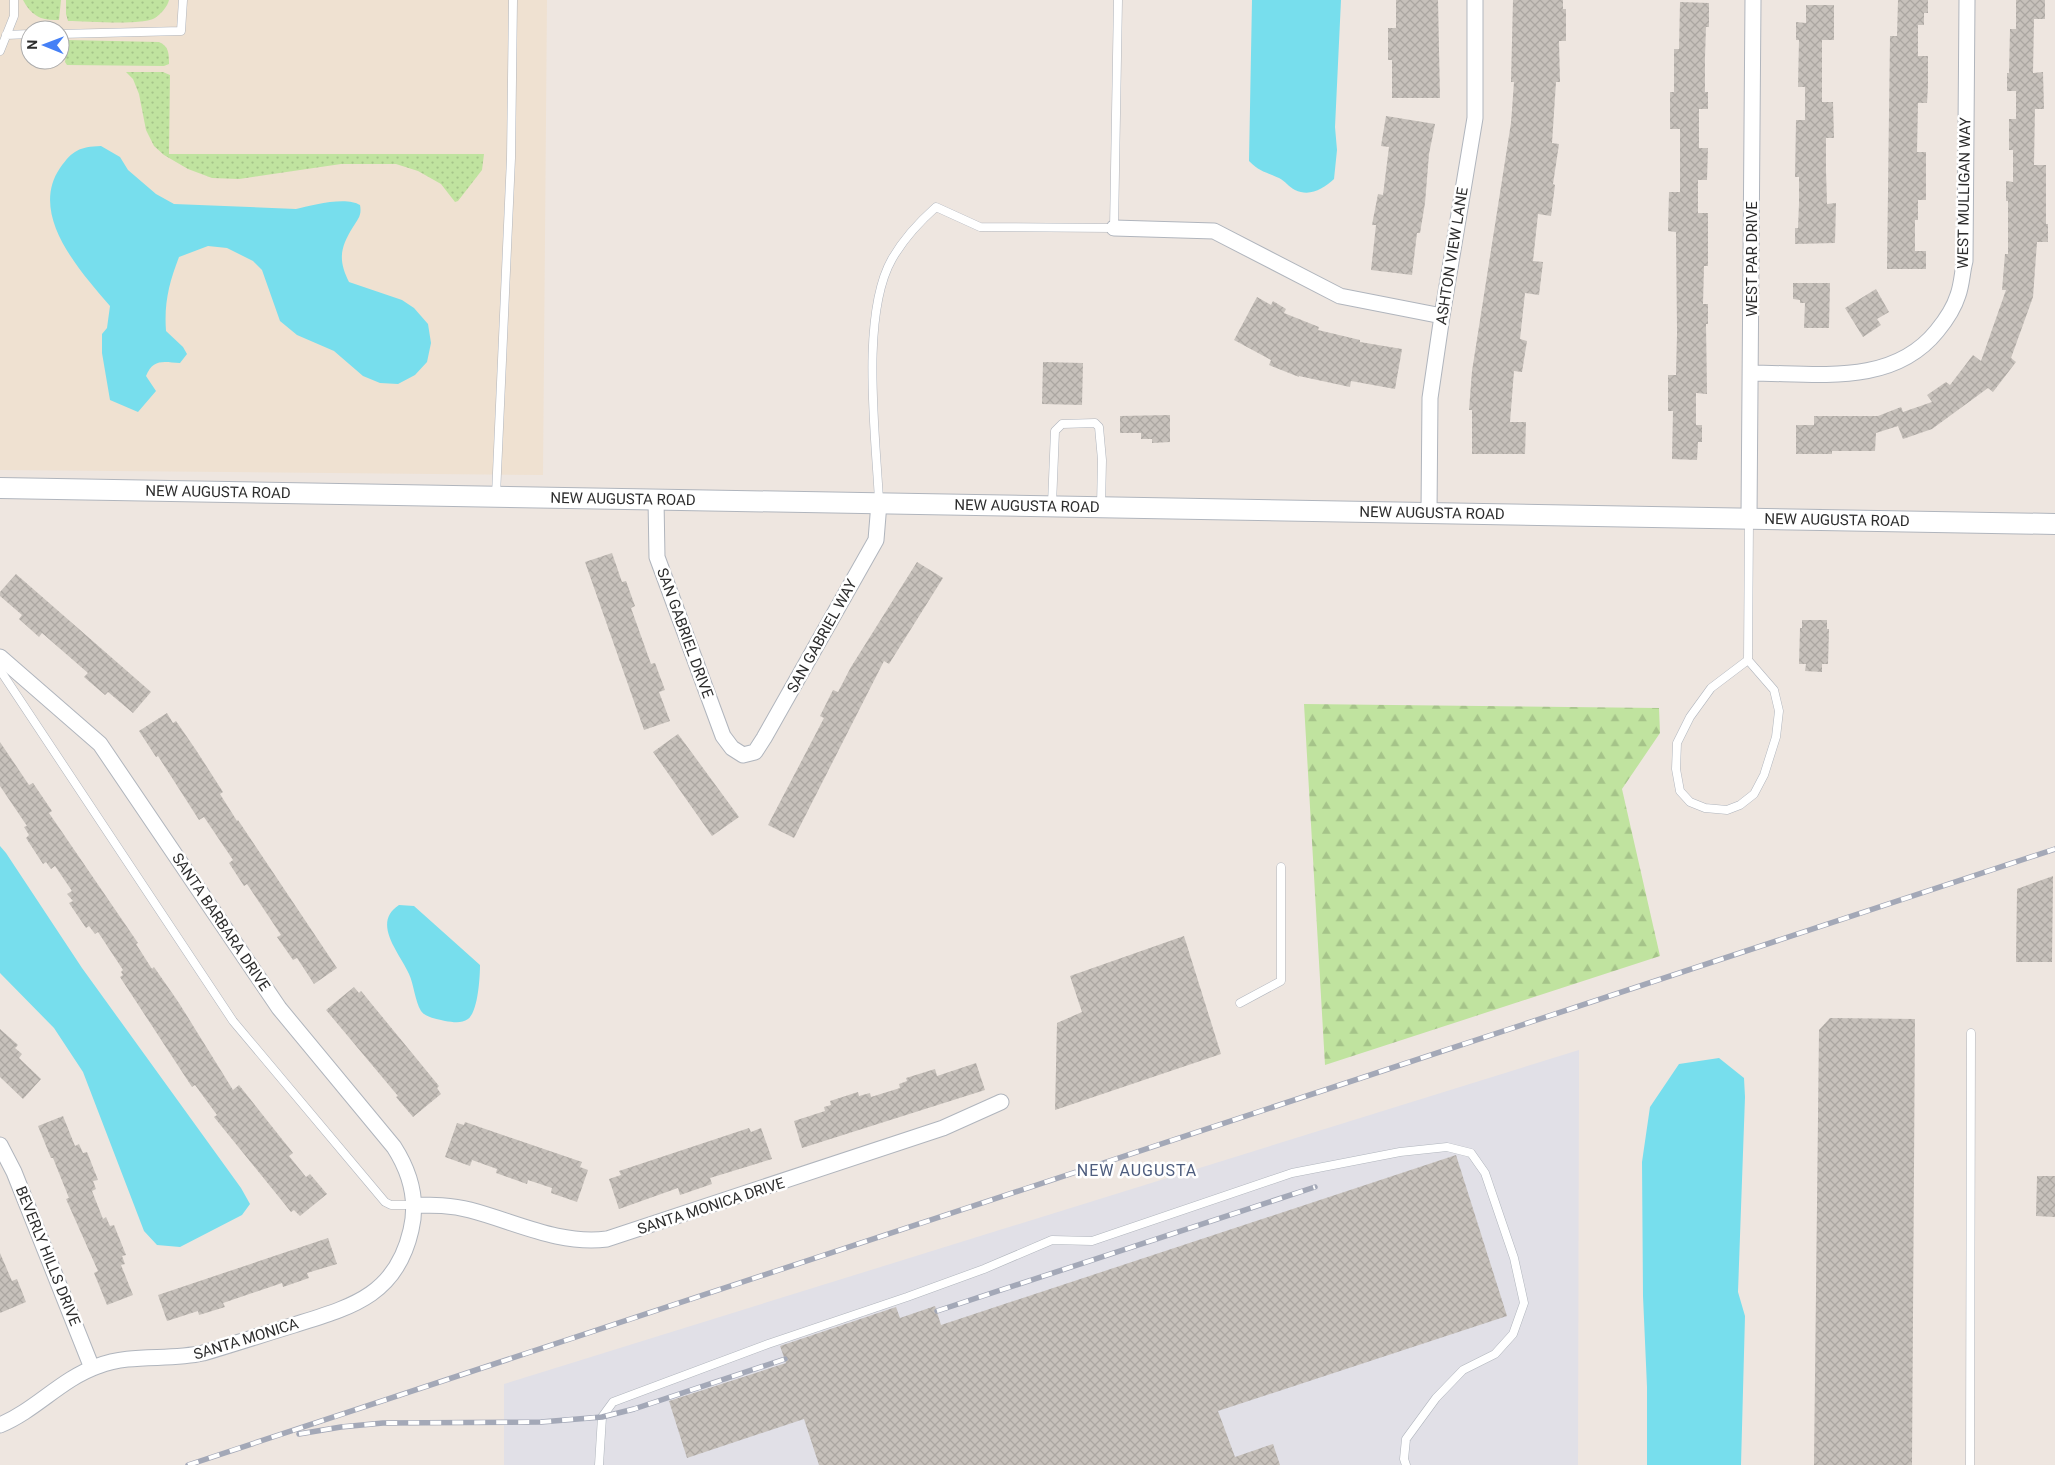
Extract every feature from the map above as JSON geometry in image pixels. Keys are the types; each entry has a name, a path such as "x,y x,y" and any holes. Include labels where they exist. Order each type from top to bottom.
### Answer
{"street":[{"name":"ASHTON VIEW LANE","path":"1429,513 1430,398 1475,118 1475,0"},
{"name":"WEST PAR DRIVE","path":"1749,518 1752,373 1754,0"},
{"name":"WEST MULLIGAN WAY","path":"1752,373 1849,374 1881,369 1902,360 1921,348 1932,338 1946,320 1959,294 1965,261 1967,0"},
{"path":"1114,228 1214,231 1340,296 1442,316"},
{"name":"NEW AUGUSTA ROAD","path":"0,488 2055,524"},
{"name":"SAN GABRIEL DRIVE","path":"656,500 657,557 723,736 732,748 743,755"},
{"name":"SAN GABRIEL WAY","path":"743,755 755,752 764,738 876,540 879,503"},
{"name":"SANTA BARBARA DRIVE","path":"0,657 100,744 279,1008 394,1147 405,1166 414,1198 413,1205"},
{"name":"SANTA MONICA DRIVE","path":"413,1205 439,1205 464,1208 568,1240 593,1241 607,1239 943,1128 1001,1102"},
{"name":"BEVERLY HILLS DRIVE","path":"0,1145 14,1172 92,1368"},
{"name":"SANTA MONICA","path":"0,1425 25,1412 69,1379 92,1368 127,1358 182,1357 203,1353 347,1308 357,1303 383,1285 399,1264 409,1242 413,1221 413,1205"}],"lane":[{"path":"0,51 14,16 14,0"},
{"path":"70,34 181,31 183,0"},
{"path":"496,497 511,158 514,0"},
{"path":"879,503 872,368 878,296 891,261 909,232 936,207 980,227 1114,228 1118,0"},
{"path":"6,35 20,34"},
{"path":"1052,506 1055,431 1062,424 1095,423 1099,427 1102,460 1101,507"},
{"path":"1748,660 1712,688 1690,716 1677,743 1676,768 1680,791 1690,802 1705,808 1727,810 1754,794 1764,776 1776,737 1780,711 1774,690 1748,660 1749,518"},
{"path":"0,670 233,1021 385,1202 391,1205 413,1205"},
{"path":"1240,1002 1281,980 1281,867"},
{"path":"1970,1465 1971,1032"},
{"path":"600,1465 602,1417 612,1402 759,1347 984,1269 1052,1240 1092,1241 1292,1173 1400,1152 1447,1147 1471,1153 1485,1173 1514,1258 1524,1303 1513,1334 1495,1354 1463,1370 1436,1398 1406,1439 1404,1458 1406,1465"}],"shaded area":[{"path":"0,0 547,0 543,475 0,470"},
{"path":"1579,1050 1578,1465 504,1465 504,1384"}],"green space":[{"path":"23,0 61,0 59,20 47,20 33,14"},
{"path":"66,0 169,0 164,10 155,18 138,22 70,21 66,14"},
{"path":"70,40 159,42 167,48 169,64 164,66 70,65"},
{"path":"126,72 163,72 170,75 169,154 484,154 482,170 458,201 455,202 441,184 418,171 396,164 341,164 239,179 212,178 188,169 164,155 154,146 146,130 139,94 133,79"},
{"path":"1304,704 1659,708 1660,733 1622,789 1660,956 1325,1065"}],"water":[{"path":"1252,0 1341,0 1335,127 1337,150 1334,179 1316,191 1306,193 1295,190 1281,179 1260,170 1249,161"},
{"path":"101,146 120,157 128,170 156,194 174,204 296,209 338,201 354,202 360,205 359,217 343,248 342,260 345,274 349,282 402,300 414,308 428,324 431,343 427,362 415,375 398,384 380,383 363,376 334,351 297,335 280,321 262,270 253,261 227,248 208,246 179,257 168,293 166,331 183,347 187,354 180,363 160,362 152,366 146,376 156,391 138,412 110,400 102,353 102,334 107,328 110,306 85,277 62,242 54,223 50,205 52,186 60,168 65,162 77,151 87,147"},
{"path":"0,846 82,968 241,1188 250,1204 242,1215 180,1247 157,1245 144,1231 83,1072 54,1028 0,973"},
{"path":"399,905 414,906 480,965 476,1002 471,1015 465,1021 445,1021 429,1017 421,1011 409,974 394,948 387,929 387,920 391,912"},
{"path":"1719,1058 1744,1078 1745,1097 1738,1292 1745,1316 1741,1465 1647,1465 1642,1162 1650,1107 1679,1064"}],"building":[{"path":"1396,0 1438,0 1440,98 1392,98 1392,60 1388,60 1388,28 1396,28"},
{"path":"1513,0 1563,0 1563,9 1566,9 1566,41 1559,41 1560,82 1556,82 1552,143 1559,144 1553,184 1555,185 1551,216 1538,214 1533,261 1543,262 1539,295 1525,293 1520,339 1527,341 1522,372 1514,371 1510,422 1526,422 1525,454 1472,454 1472,410 1469,410 1472,371 1511,123 1514,82 1511,82"},
{"path":"1898,0 1928,0 1928,13 1924,13 1924,25 1918,25 1918,56 1928,56 1927,103 1918,103 1917,152 1926,152 1926,200 1918,200 1918,220 1915,220 1915,251 1926,251 1926,269 1887,269 1890,36 1897,36"},
{"path":"2016,0 2045,0 2045,19 2034,19 2033,73 2043,72 2044,109 2035,109 2034,165 2046,165 2046,224 2048,224 2048,242 2037,242 2033,297 2011,358 2016,362 1993,392 1988,388 1932,429 1903,439 1898,426 1876,433 1875,451 1832,451 1832,454 1796,454 1796,425 1814,425 1814,416 1878,416 1901,407 1903,412 1932,402 1927,395 1946,382 1950,385 1973,355 1981,361 2006,290 2002,290 2005,254 2008,254 2006,181 2013,182 2013,150 2009,150 2009,119 2016,119 2016,91 2007,91 2007,73 2009,73 2010,29 2016,29"},
{"path":"1680,2 1709,3 1709,27 1706,27 1705,57 1705,92 1708,92 1708,109 1699,109 1699,148 1708,148 1707,180 1698,180 1698,213 1708,213 1708,266 1704,266 1703,304 1708,304 1708,324 1706,324 1707,394 1696,393 1696,425 1702,425 1702,442 1698,442 1697,460 1672,459 1673,411 1668,411 1668,375 1676,375 1677,333 1676,232 1668,231 1669,192 1680,192 1680,129 1670,129 1670,92 1674,92 1674,49 1679,49"},
{"path":"1806,5 1834,5 1834,40 1822,40 1822,102 1833,102 1834,138 1826,138 1826,171 1827,204 1836,203 1835,243 1795,244 1795,228 1798,228 1799,204 1799,177 1795,177 1796,120 1805,120 1805,87 1798,87 1799,40 1796,40 1796,22 1806,23"},
{"path":"1386,116 1435,124 1429,154 1425,203 1420,233 1417,233 1412,275 1371,270 1376,225 1372,225 1378,194 1383,195 1389,147 1381,146"},
{"path":"1793,283 1830,283 1829,328 1804,328 1805,303 1800,303 1800,300 1793,299"},
{"path":"1876,289 1889,312 1877,319 1881,325 1863,337 1845,308"},
{"path":"1257,297 1271,305 1273,301 1286,309 1284,313 1319,327 1318,330 1360,340 1360,342 1402,349 1395,389 1351,381 1350,387 1299,377 1269,365 1271,360 1234,340"},
{"path":"1043,362 1083,363 1082,405 1042,404"},
{"path":"1170,415 1170,442 1152,443 1152,439 1141,439 1141,433 1120,433 1120,416"},
{"path":"612,553 622,582 626,581 635,606 631,608 651,664 655,663 665,690 659,692 670,721 644,730 585,562"},
{"path":"917,562 943,578 889,664 884,661 794,838 768,825 824,718 820,716 833,690 838,692 851,667"},
{"path":"16,574 151,692 133,713 108,692 105,695 84,677 88,673 42,633 39,637 19,619 22,615 0,596 0,592"},
{"path":"1802,620 1827,620 1827,629 1829,629 1828,664 1822,664 1822,672 1805,671 1806,664 1799,664"},
{"path":"167,713 173,723 176,721 196,750 223,792 220,794 237,821 337,968 314,984 297,958 293,960 277,937 281,935 247,884 244,886 229,863 233,860 204,817 199,820 158,756 156,757 139,731"},
{"path":"678,734 739,817 712,836 653,752"},
{"path":"0,742 29,785 33,783 52,811 49,813 138,943 136,944 152,969 154,967 179,1003 233,1090 239,1085 293,1153 289,1156 306,1177 310,1174 327,1194 300,1216 294,1210 291,1212 214,1117 217,1115 195,1085 192,1087 120,977 123,975 121,972 123,970 98,932 95,934 89,926 86,928 69,903 73,901 67,894 72,891 55,866 51,869 46,862 43,864 26,838 29,835 24,827 27,826 0,786"},
{"path":"2053,876 2052,962 2016,962 2017,889"},
{"path":"1184,936 1221,1054 1055,1110 1057,1023 1082,1012 1070,976"},
{"path":"354,987 359,993 361,991 439,1086 437,1088 441,1094 413,1117 396,1097 398,1096 326,1010"},
{"path":"1830,1018 1915,1019 1912,1465 1814,1465 1819,1030"},
{"path":"0,1029 18,1045 15,1048 22,1054 19,1058 41,1079 23,1099 0,1077"},
{"path":"976,1063 985,1090 802,1148 794,1121 825,1111 824,1107 831,1105 830,1101 858,1092 859,1096 870,1093 871,1097 900,1088 899,1084 907,1081 906,1078 935,1069 937,1076"},
{"path":"63,1116 75,1146 79,1144 83,1153 87,1152 98,1180 93,1181 96,1189 92,1191 103,1219 106,1217 110,1226 114,1225 126,1255 122,1256 125,1264 121,1265 133,1295 107,1305 94,1273 98,1271 66,1199 69,1198 38,1126"},
{"path":"465,1122 582,1162 580,1167 588,1170 577,1202 551,1193 552,1188 528,1180 527,1184 496,1173 497,1169 472,1160 470,1166 445,1157 457,1123 464,1125"},
{"path":"749,1128 751,1132 761,1128 772,1159 710,1178 712,1184 680,1195 678,1188 619,1209 609,1179 621,1175 619,1171"},
{"path":"1456,1155 1507,1316 1218,1411 1235,1457 1273,1444 1280,1465 819,1465 804,1419 687,1458 669,1401 786,1363 780,1346 896,1307 900,1318 935,1306 941,1325"},
{"path":"2037,1176 2055,1176 2055,1217 2036,1216"},
{"path":"328,1238 337,1264 307,1273 309,1278 283,1287 282,1283 223,1303 225,1307 199,1315 198,1311 167,1321 158,1295"},
{"path":"0,1253 12,1281 17,1279 26,1302 0,1313"}],"railway":[{"path":"188,1465 2055,849"},
{"path":"937,1311 1315,1187"},
{"path":"299,1434 383,1423 541,1422 602,1417 634,1409 785,1359"}],"district":[{"name":"NEW AUGUSTA","path":"1137,1170"}]}
